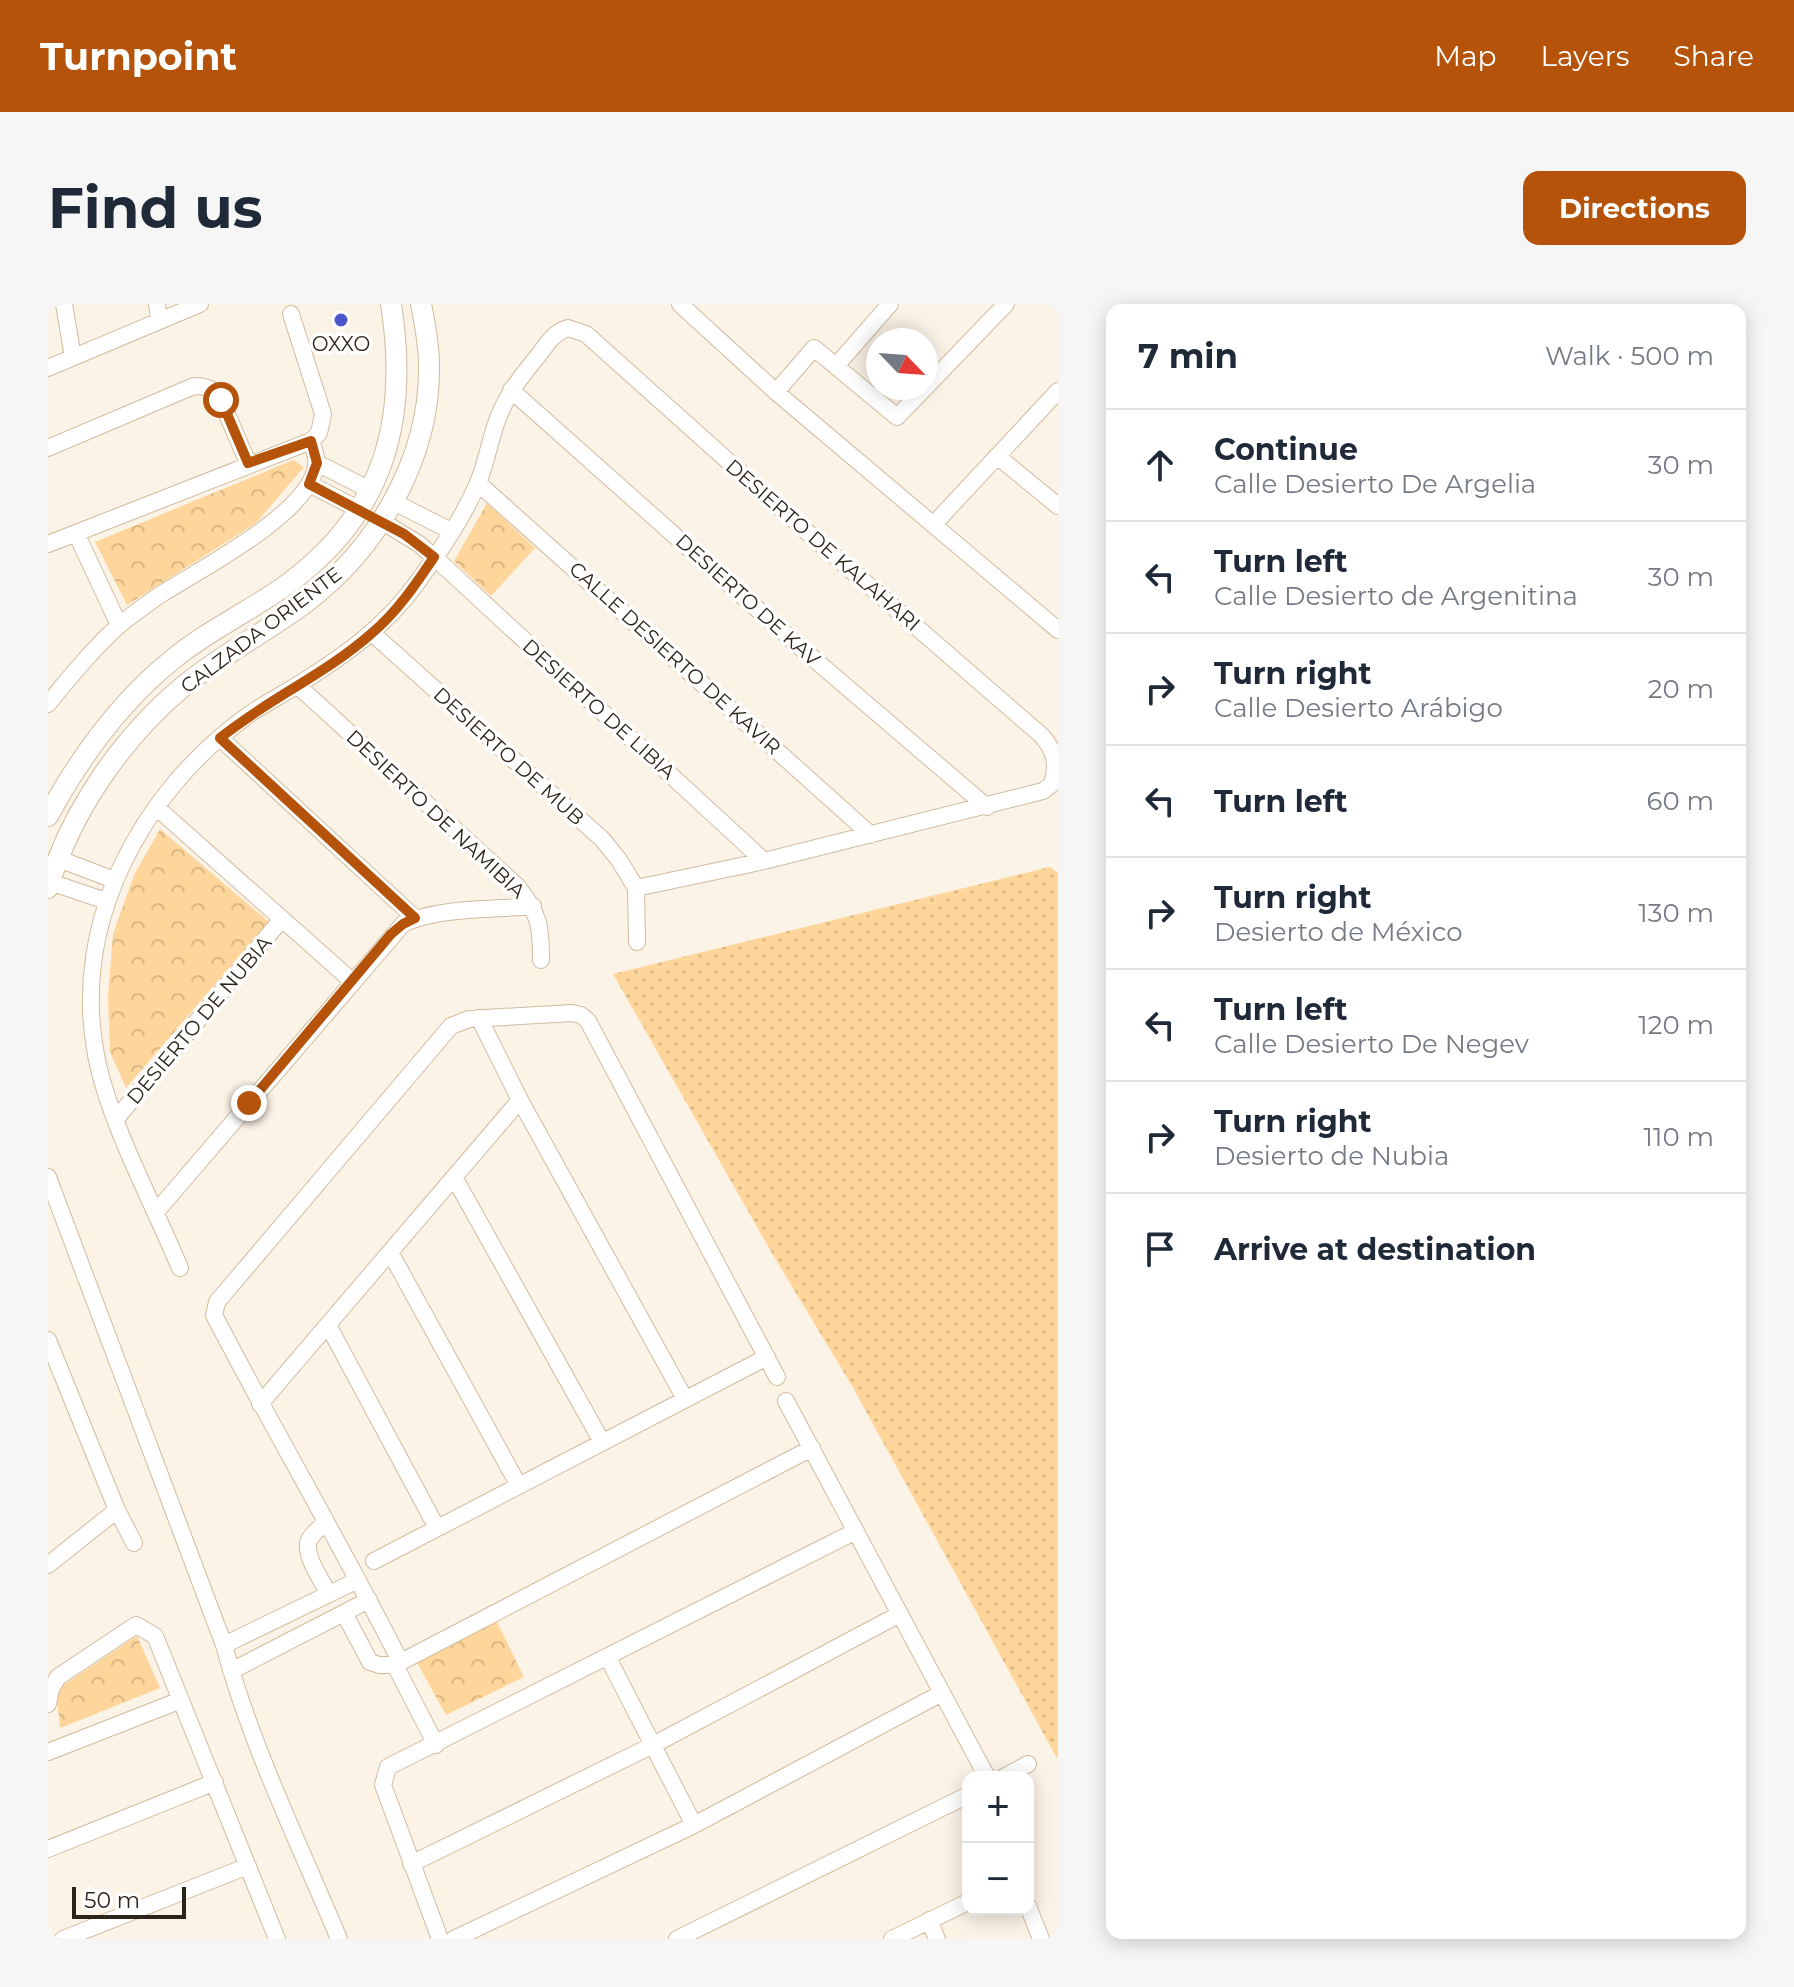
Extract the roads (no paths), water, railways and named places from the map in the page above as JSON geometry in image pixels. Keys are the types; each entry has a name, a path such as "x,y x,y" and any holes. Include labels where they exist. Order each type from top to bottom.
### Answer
{"street":[{"path":"64,304 73,357"},
{"path":"48,368 158,312 200,304"},
{"name":"CALZADA ORIENTE","path":"48,816 93,744 145,683 201,638 289,583 322,556 360,510 387,448 396,404 398,354 391,304"},
{"name":"CALZADA ORIENTE","path":"49,885 84,804 147,720 218,659 284,617 339,575 383,522 413,455 428,391 427,337 421,304"},
{"path":"680,304 776,392 1058,630"},
{"path":"836,366 890,304"},
{"path":"938,374 1006,304"},
{"path":"48,544 248,463 311,441 319,433 323,414 291,314"},
{"name":"DESIERTO DE KALAHARI","path":"511,390 560,330 568,328 586,334 1041,735 1055,756 1056,775 1052,784 1043,791 987,807"},
{"path":"776,392 814,348 866,391"},
{"path":"48,448 194,386 210,388 221,400 248,463"},
{"path":"180,1268 116,1119 96,1057 91,1020 93,957 106,901 138,834 156,807 220,738 247,716 372,633 399,605 451,531 478,483 495,426 511,390"},
{"name":"DESIERTO DE KAV","path":"511,390 801,648 987,807"},
{"path":"934,524 1058,391"},
{"path":"877,400 897,417 913,400"},
{"path":"49,700 119,625 258,532 309,484 317,463 311,441"},
{"path":"997,456 1058,506"},
{"path":"317,463 451,531"},
{"name":"CALLE DESIERTO DE KAVIR","path":"478,483 871,835"},
{"path":"309,484 383,522"},
{"name":"DESIERTO DE LIBIA","path":"383,522 434,557 764,861"},
{"path":"76,533 119,625"},
{"name":"DESIERTO DE MUB","path":"372,633 602,839 636,888"},
{"name":"DESIERTO DE NAMIBIA","path":"297,685 517,886 533,906 539,921 541,960"},
{"path":"220,738 415,918"},
{"path":"62,791 84,804"},
{"path":"156,807 353,982"},
{"path":"637,942 636,888 764,861 987,807"},
{"path":"59,859 114,880"},
{"path":"49,885 106,901"},
{"path":"156,1212 391,934 403,924 415,918 533,906"},
{"name":"DESIERTO DE NUBIA","path":"116,1119 281,920"},
{"path":"436,1745 369,1600 214,1315 217,1302 451,1026 479,1018 572,1013 588,1021 777,1377"},
{"path":"479,1018 520,1100 685,1399"},
{"path":"260,1404 520,1100"},
{"path":"48,1177 224,1645 261,1752 339,1939"},
{"path":"454,1177 602,1442"},
{"path":"390,1252 519,1486"},
{"path":"328,1325 437,1528"},
{"path":"48,1340 117,1510 134,1543"},
{"path":"374,1561 767,1357"},
{"path":"786,1401 984,1771"},
{"path":"344,1613 370,1662 379,1665 397,1663 812,1448"},
{"path":"48,1565 117,1510"},
{"path":"326,1522 308,1543 329,1594"},
{"path":"440,1939 383,1785 388,1767 856,1531"},
{"path":"224,1645 358,1580"},
{"path":"231,1671 369,1600"},
{"path":"411,1864 653,1745 900,1614"},
{"path":"48,1704 58,1677 136,1625 155,1636 277,1939"},
{"path":"608,1658 694,1825"},
{"path":"454,1939 694,1825 942,1693"},
{"path":"48,1752 181,1700"},
{"path":"1015,1771 1028,1764"},
{"path":"48,1849 215,1782"},
{"path":"677,1939 962,1798"},
{"path":"63,1939 248,1866"},
{"path":"892,1939 962,1905"},
{"path":"1032,1915 1041,1939"},
{"path":"929,1920 937,1939"}],"place":[{"name":"OXXO","path":"341,320"}]}
